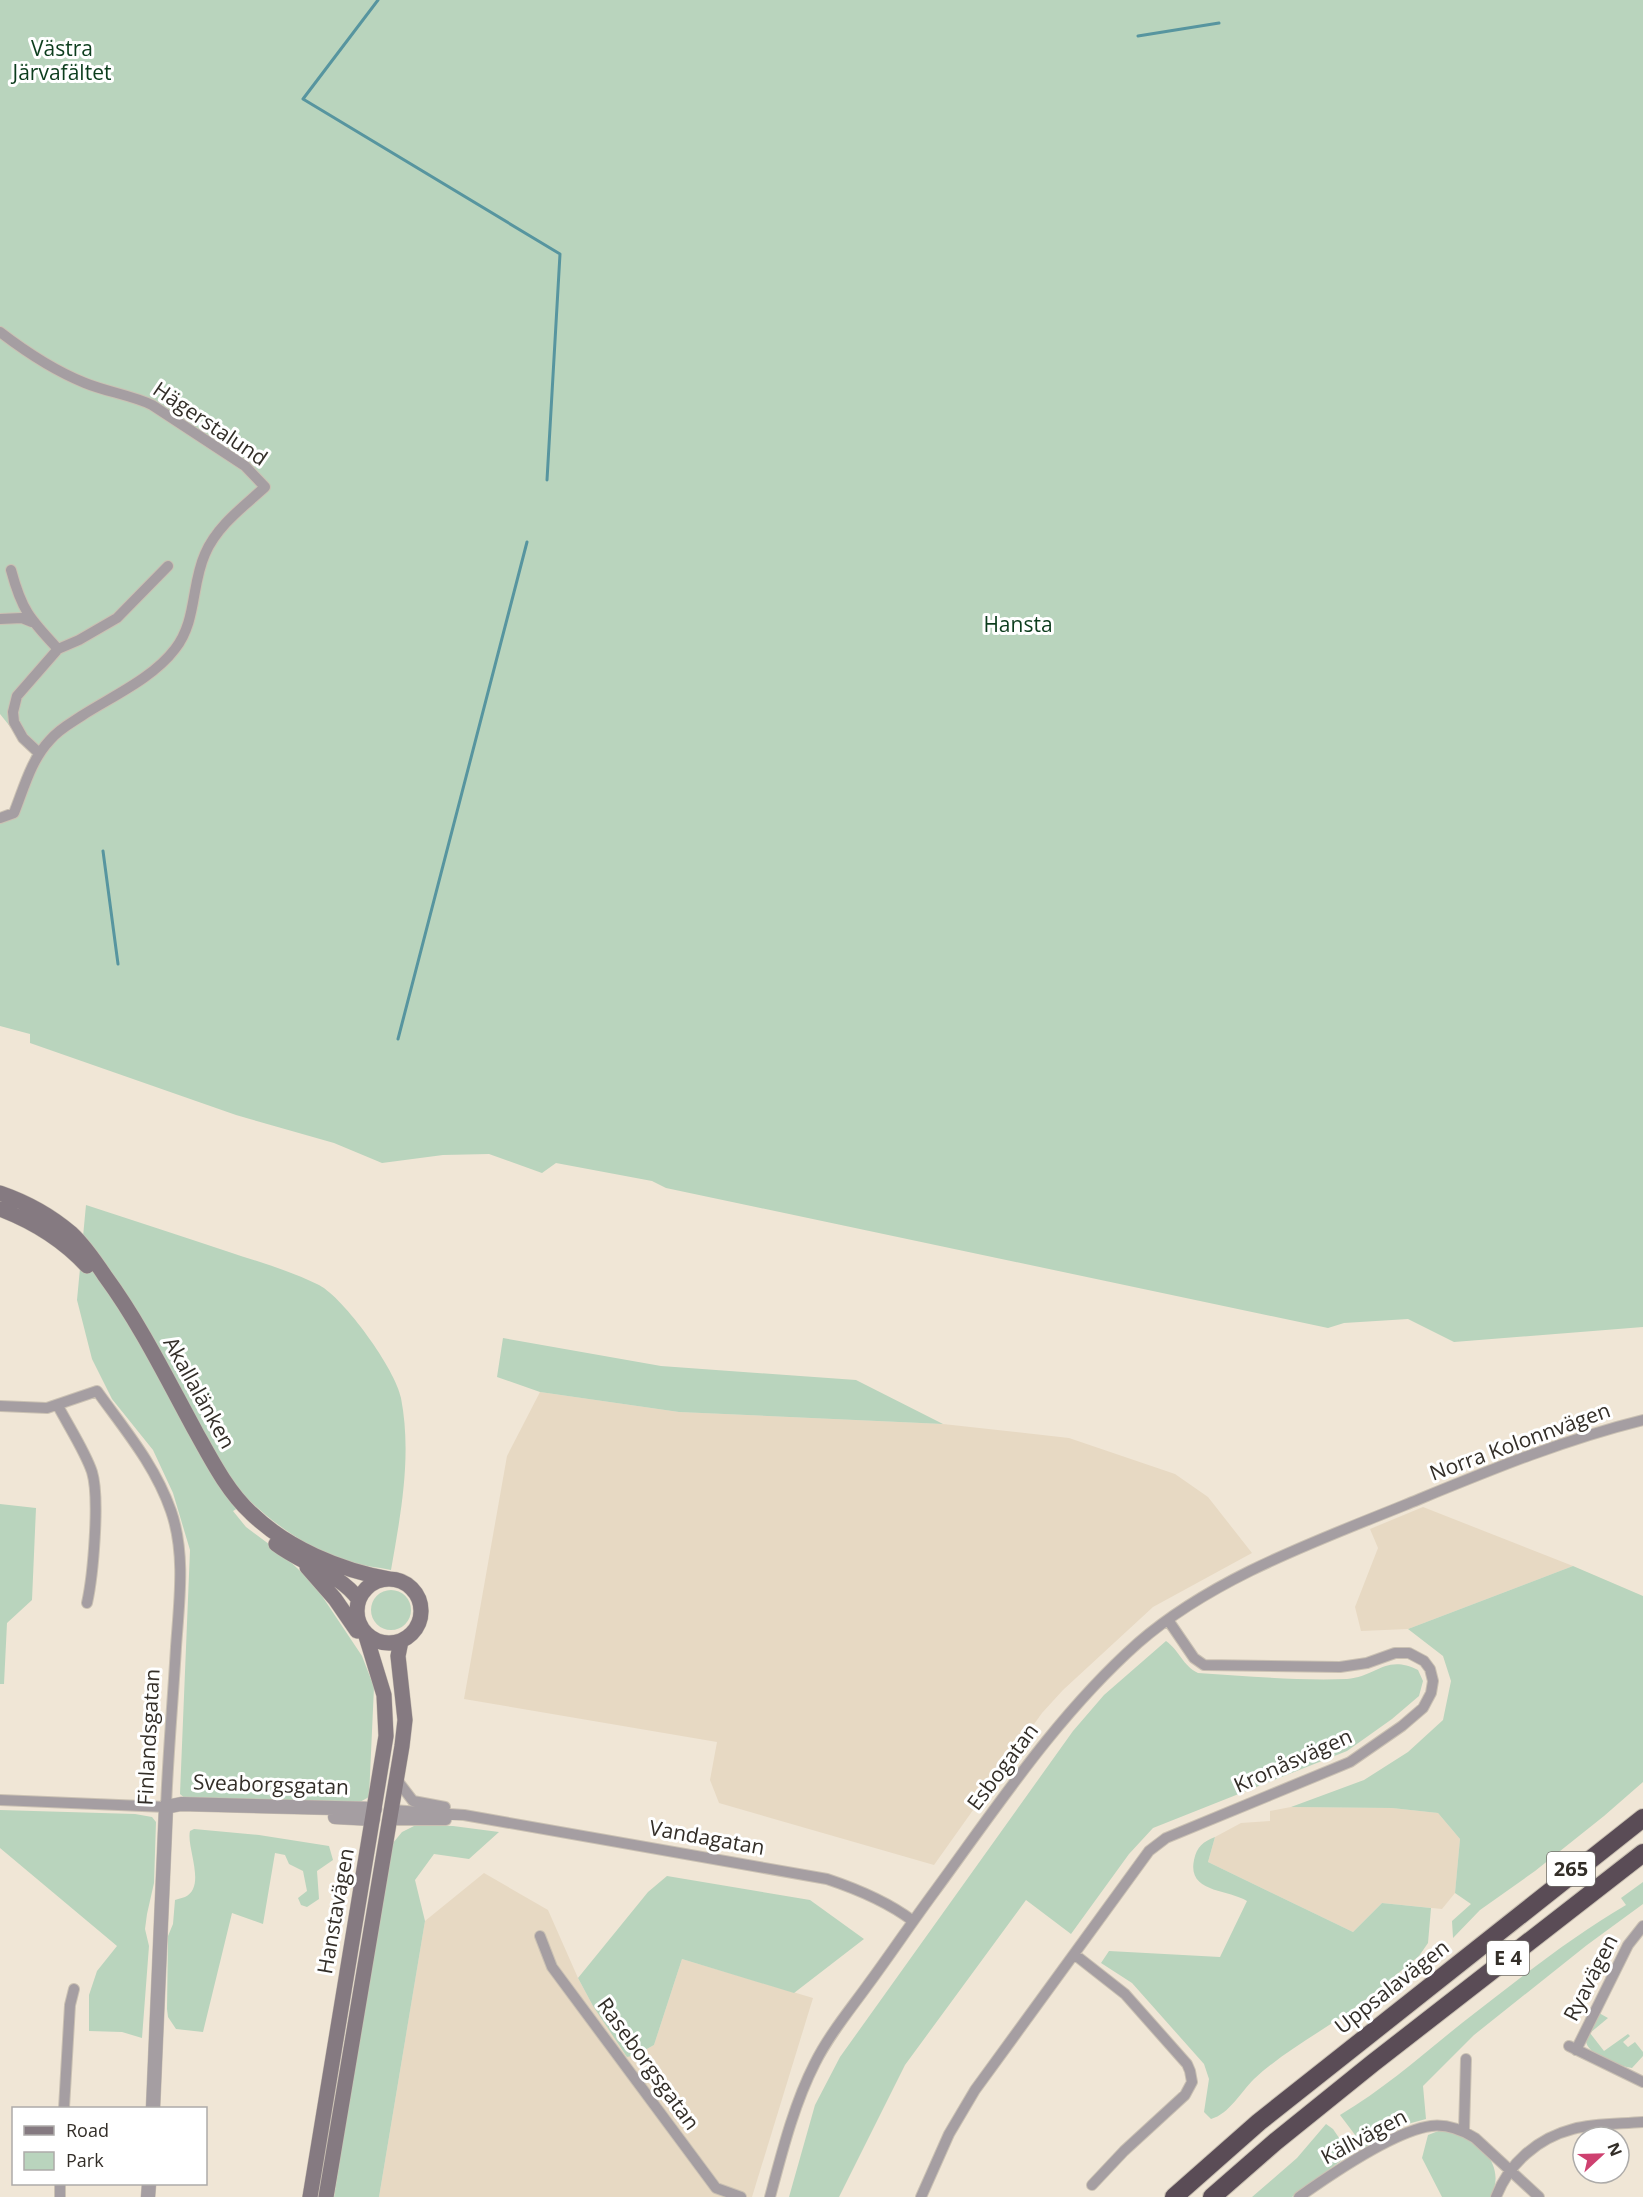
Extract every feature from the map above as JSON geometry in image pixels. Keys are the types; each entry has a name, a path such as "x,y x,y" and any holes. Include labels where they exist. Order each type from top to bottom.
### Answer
{"highway":[{"name":"265","path":"1521,1914 1643,1804"},
{"name":"Uppsalavägen","path":"1174,2197 1259,2122 1643,1818"},
{"name":"E 4","path":"1212,2197 1275,2142 1373,2063 1643,1853"}],"main road":[{"name":"Akallalänken","path":"0,1193 35,1208 53,1219 72,1234 87,1251 124,1302 224,1480 250,1513 288,1541 328,1561 370,1576 389,1579"},
{"name":"Akallalänken","path":"0,1209 37,1225 56,1238 73,1251 96,1276 127,1326 201,1459 223,1493 251,1524 302,1562 332,1576 359,1600"},
{"path":"302,1562 335,1599 372,1653"},
{"path":"389,1579 405,1583 416,1594 420,1602 420,1621 410,1636 392,1643 373,1639 365,1633 357,1617 359,1600 363,1591 371,1585 389,1579"},
{"name":"Hanstavägen","path":"310,2197 386,1736 384,1695 365,1633"},
{"name":"Hanstavägen","path":"326,2197 405,1720 398,1656 401,1641"},
{"path":"374,1814 391,1815"}],"street":[{"name":"Hägerstalund","path":"0,332 44,362 86,384 152,405 245,466 265,487 220,528 211,541 204,556 190,621 184,636 169,657 143,678 51,738 33,765 14,813 0,818"},
{"path":"39,753 23,738 14,722 13,712 17,696 58,649 79,640 117,618 168,566"},
{"path":"12,570 19,598 33,622 58,649"},
{"path":"0,619 22,618 33,622"},
{"name":"Finlandsgatan","path":"58,1406 97,1391 156,1475 171,1512 179,1547 180,1592 166,1807 153,2107"},
{"path":"0,1406 47,1408 58,1406 93,1473 96,1507 91,1585 87,1603"},
{"name":"Norra Kolonnvägen","path":"1412,1502 1585,1436 1643,1420"},
{"name":"Esbogatan","path":"770,2197 802,2092 816,2061 913,1921 1063,1720 1098,1682 1139,1643 1168,1620 1218,1587 1412,1502"},
{"name":"Kronåsvägen","path":"921,2197 949,2134 975,2090 1149,1851 1166,1838 1350,1762 1416,1714 1423,1708 1431,1693 1433,1682 1430,1669 1424,1661 1409,1653 1395,1653 1366,1663 1340,1667 1204,1665 1194,1658 1168,1620"},
{"name":"Vandagatan","path":"397,1779 413,1801 450,1808 464,1815 485,1820 827,1879 850,1887 900,1911 913,1921"},
{"name":"Sveaborgsgatan","path":"0,1800 166,1807 181,1804 374,1814"},
{"name":"Vandagatan","path":"391,1815 485,1820"},
{"name":"Vandagatan","path":"391,1815 464,1815"},
{"name":"Ryavägen","path":"1643,1926 1628,1945 1572,2048 1643,2082"},
{"name":"Raseborgsgatan","path":"540,1936 552,1967 716,2188"},
{"path":"1074,1954 1125,1994 1187,2064 1192,2082 1185,2095 1124,2151 1092,2185"},
{"path":"64,2107 70,2005 74,1989"},
{"path":"1464,2131 1466,2059"},
{"path":"1496,2197 1510,2169 1540,2143 1557,2134 1575,2128 1643,2122"},
{"name":"Källvägen","path":"1299,2197 1361,2157 1414,2130 1439,2126 1464,2131 1475,2138 1539,2197"},
{"path":"707,2197 716,2188 741,2197"}],"shaded area":[{"path":"540,1392 679,1412 943,1424 1069,1438 1175,1474 1208,1497 1252,1553 1153,1607 1063,1690 1042,1713 934,1865 719,1803 710,1780 717,1742 464,1699 507,1456"},
{"path":"1423,1507 1573,1566 1408,1629 1361,1631 1355,1607 1378,1548 1370,1529"},
{"path":"1291,1807 1392,1808 1438,1813 1460,1839 1455,1893 1442,1909 1382,1903 1353,1932 1208,1862 1215,1837 1241,1823 1270,1821 1270,1811"},
{"path":"484,1873 548,1910 593,2006 636,2055 654,2045 682,1959 813,1998 752,2197 379,2197 425,1921"}],"green space":[{"name":"Hansta","path":"0,0 1643,0 1643,1327 1454,1342 1408,1319 1344,1323 1328,1328 666,1188 652,1181 556,1163 542,1173 489,1154 443,1155 382,1163 334,1143 236,1115 30,1043 30,1034 0,1026 0,824 12,819 18,789 32,754 0,714"},
{"path":"86,1205 275,1267 319,1285 342,1304 355,1319 390,1370 401,1398 405,1441 404,1484 391,1570 349,1562 309,1545 284,1529 250,1501 233,1511 246,1527 281,1553 314,1584 362,1656 374,1687 369,1797 358,1803 187,1800 180,1794 190,1550 173,1493 153,1450 112,1399 92,1359 77,1300"},
{"path":"503,1338 661,1366 856,1380 943,1424 679,1412 540,1392 497,1377"},
{"path":"0,1504 36,1508 32,1600 7,1623 4,1684 0,1684"},
{"path":"1573,1566 1643,1596 1643,1782 1535,1871 1480,1910 1453,1938 1452,1921 1471,1904 1455,1893 1460,1839 1438,1813 1392,1808 1291,1807 1364,1780 1408,1752 1443,1720 1451,1681 1443,1656 1408,1629"},
{"path":"391,1590 399,1591 405,1596 410,1602 410,1618 405,1624 399,1629 391,1630 383,1629 377,1624 372,1618 371,1610 372,1602 377,1596 383,1591"},
{"path":"1166,1641 1188,1666 1198,1673 1291,1679 1347,1679 1397,1664 1418,1670 1423,1681 1419,1696 1392,1719 1347,1751 1153,1828 1129,1854 1071,1934 1026,1900 905,2065 839,2197 789,2197 815,2105 840,2057 1073,1731 1104,1695"},
{"path":"0,1810 135,1814 152,1817 156,1822 154,1883 145,1929 149,1946 142,2038 122,2032 89,2031 89,1995 97,1971 117,1946 0,1848"},
{"path":"416,1825 453,1826 499,1832 469,1859 434,1854 415,1880 425,1921 379,2197 334,2197 393,1843 402,1832"},
{"path":"194,1829 259,1835 329,1846 333,1860 317,1871 319,1899 307,1907 301,1905 298,1898 307,1891 303,1871 289,1864 285,1855 275,1853 263,1924 232,1913 203,2032 176,2029 168,2017 167,2009 168,1936 173,1924 175,1900 185,1897 194,1885 190,1831"},
{"path":"1215,1837 1208,1862 1353,1932 1382,1903 1431,1908 1428,1943 1419,1956 1360,2004 1274,2062 1254,2079 1229,2108 1211,2119 1204,2112 1209,2079 1204,2064 1132,1983 1101,1963 1109,1951 1220,1957 1247,1901 1203,1884 1193,1871 1197,1851 1204,1843"},
{"path":"667,1876 810,1900 864,1939 794,1993 682,1959 654,2045 636,2055 627,2057 593,2006 578,1978 648,1892"},
{"path":"1643,1882 1643,1904 1587,1945 1474,2035 1423,2086 1426,2119 1400,2126 1365,2148 1340,2115 1387,2083 1542,1961 1626,1905 1621,1898"},
{"path":"1599,2013 1608,2018 1590,2033 1604,2051 1628,2034 1630,2036 1623,2042 1628,2047 1635,2042 1643,2052 1643,2056 1632,2068 1604,2058 1591,2050 1587,2044 1588,2033"},
{"path":"1326,2124 1333,2129 1350,2154 1292,2197 1252,2197 1297,2158"},
{"path":"1441,2130 1460,2133 1485,2151 1494,2168 1496,2178 1490,2197 1442,2197 1422,2158 1428,2135"}],"waterway":[{"path":"378,0 303,99 560,254 547,480"},
{"path":"1138,36 1219,23"},
{"path":"398,1039 527,542"},
{"path":"103,851 118,964"}],"park label":[{"name":"Västra Järvafältet","path":"62,61"}]}
